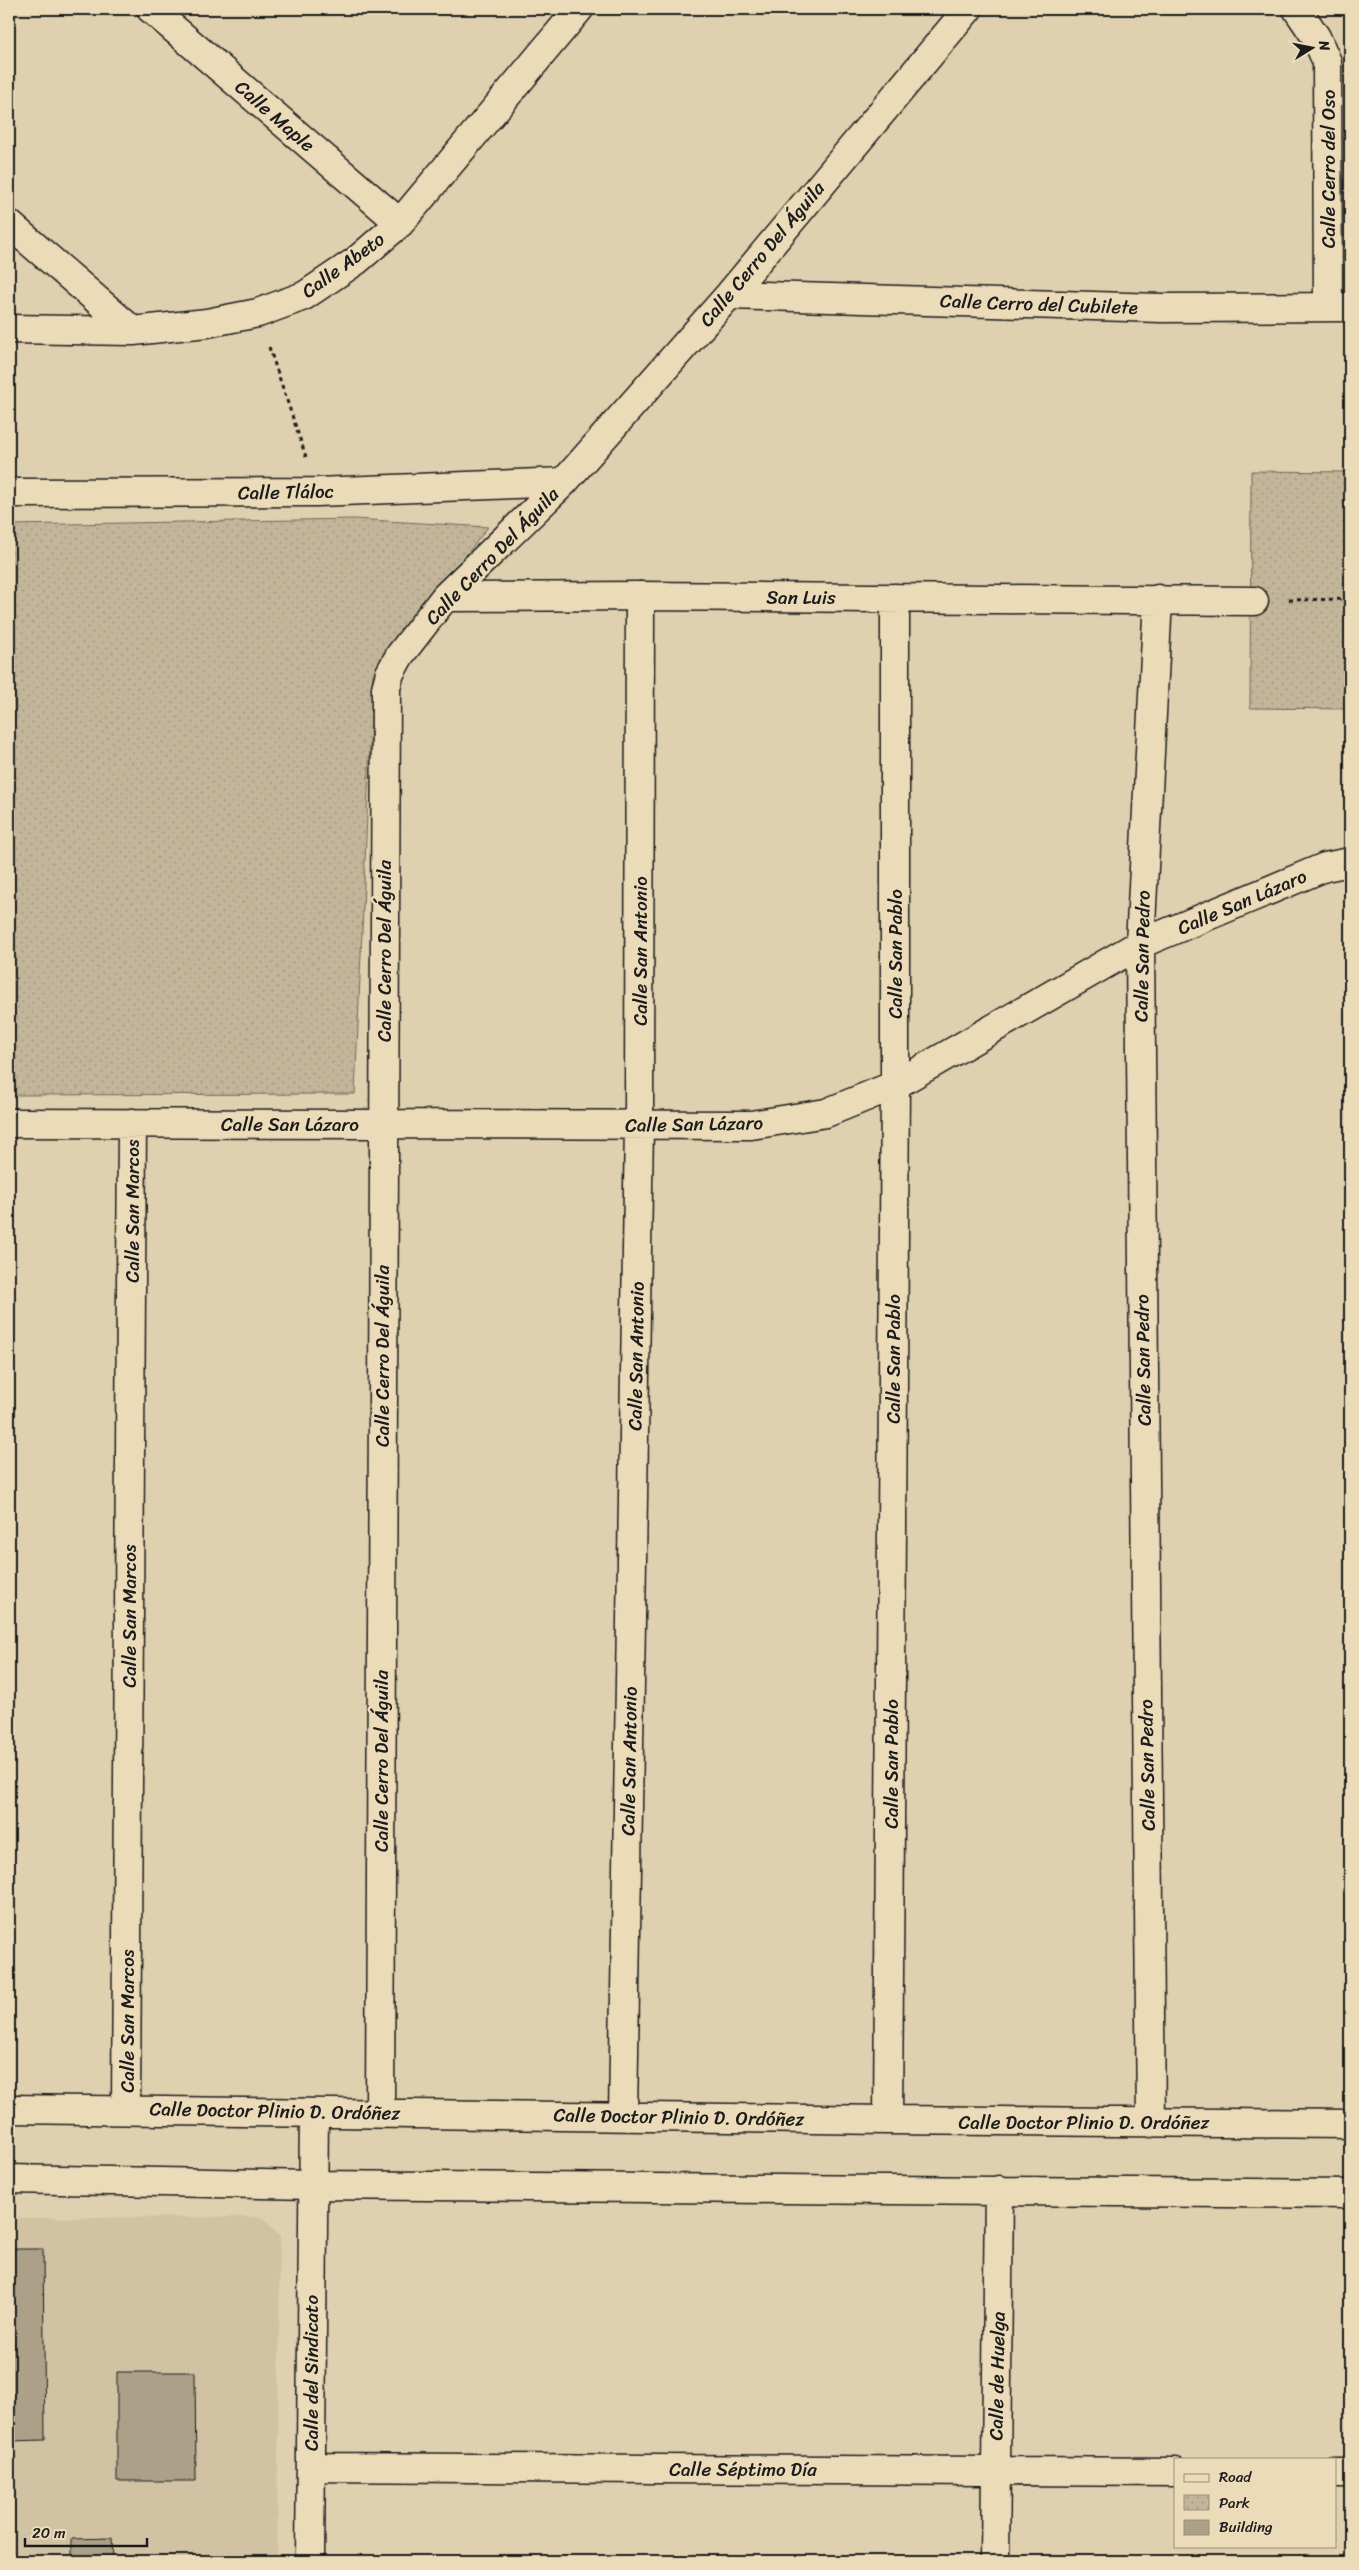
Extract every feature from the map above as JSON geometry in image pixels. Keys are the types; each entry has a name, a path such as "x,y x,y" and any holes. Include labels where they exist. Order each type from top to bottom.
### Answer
{"street":[{"name":"Calle Maple","path":"151,9 400,223"},
{"name":"Calle Cerro Del Águila","path":"380,2112 386,688 390,673 400,655 445,598 564,482 729,295 968,9"},
{"name":"Calle Cerro del Oso","path":"1297,9 1316,37 1327,62 1339,307"},
{"name":"Calle Abeto","path":"9,329 133,331 207,323 258,313 304,296 356,261 400,223 565,14"},
{"path":"9,224 133,331"},
{"name":"Calle Cerro del Cubilete","path":"729,295 1161,308 1339,307"},
{"name":"Calle Tláloc","path":"9,492 317,492 564,482"},
{"name":"San Luis","path":"445,598 640,596 1254,601"},
{"name":"Calle San Antonio","path":"623,2116 639,1126 640,596"},
{"name":"Calle San Pablo","path":"888,2120 895,1085 895,598"},
{"name":"Calle San Pedro","path":"1151,2123 1140,944 1158,599"},
{"name":"Calle San Lázaro","path":"9,1123 751,1126 826,1113 895,1085 1140,944 1325,867 1350,862"},
{"name":"Calle San Marcos","path":"126,2109 132,1123"},
{"name":"Calle Doctor Plinio D. Ordóñez","path":"9,2108 888,2120 1350,2124"},
{"name":"Calle del Sindicato","path":"310,2561 314,2113"},
{"path":"9,2179 313,2185 1350,2194"},
{"name":"Calle de Huelga","path":"995,2561 999,2190"},
{"name":"Calle Séptimo Día","path":"311,2467 1174,2472"},
{"path":"1336,2473 1350,2473"}],"path":[{"path":"258,313 317,492"},
{"path":"1254,601 1350,599"}],"shaded area":[{"path":"262,2217 280,2236 277,2561 9,2561 9,2218"}],"green space":[{"path":"1251,471 1350,472 1350,709 1250,708"},
{"path":"354,519 488,527 373,675 355,1094 9,1095 9,525"}],"building":[{"path":"9,2249 43,2249 45,2440 9,2441"},
{"path":"117,2372 195,2372 196,2481 117,2481"},
{"path":"112,2538 113,2561 72,2561 72,2539"}]}
